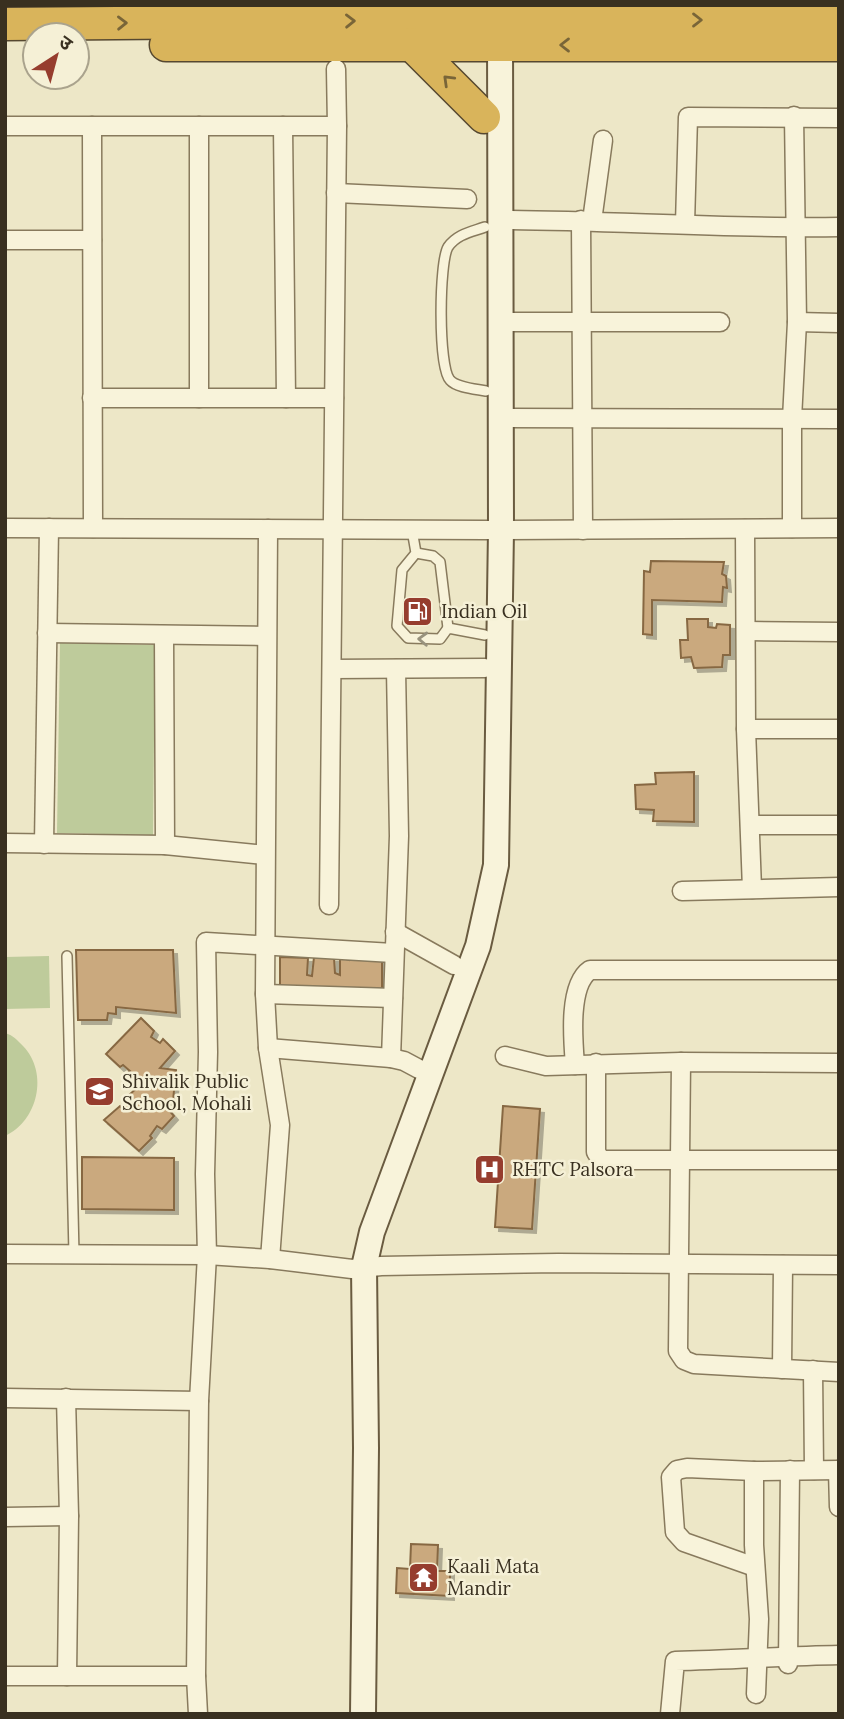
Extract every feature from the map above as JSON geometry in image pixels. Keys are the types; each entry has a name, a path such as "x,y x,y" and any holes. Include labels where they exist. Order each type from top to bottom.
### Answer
{"highway":[{"path":"91,43 230,24 411,44 628,16 839,20"},
{"path":"5,24 230,24 839,45"},
{"path":"411,44 485,117"}],"street":[{"path":"426,1071 478,946 496,865 494,530 486,391 485,227 485,117 492,32"},
{"path":"348,1714 358,1268 426,1071 454,965 475,900 482,848 485,635 501,418 501,322 492,32"},
{"path":"329,905 336,69"},
{"path":"792,528 792,419 797,322 794,116"},
{"path":"685,224 688,117 839,118"},
{"path":"5,126 337,126"},
{"path":"92,126 93,528"},
{"path":"199,126 199,398"},
{"path":"283,126 286,398"},
{"path":"583,530 582,323 587,221 603,140"},
{"path":"336,193 467,199"},
{"path":"511,220 839,227"},
{"path":"5,240 92,240"},
{"path":"501,322 720,322"},
{"path":"797,322 839,323"},
{"path":"92,398 334,398"},
{"path":"501,418 839,419"},
{"path":"5,528 839,528"},
{"path":"44,844 49,528"},
{"path":"268,529 265,994 268,1048 279,1125 270,1259"},
{"path":"745,529 746,729 752,889"},
{"path":"747,631 839,632"},
{"path":"47,633 266,636"},
{"path":"164,635 165,845"},
{"path":"332,669 485,668"},
{"path":"391,1058 399,836 396,669"},
{"path":"746,729 839,729"},
{"path":"750,825 839,825"},
{"path":"5,843 165,845 265,855"},
{"path":"682,891 839,887"},
{"path":"395,932 454,965"},
{"path":"198,1714 196,1676 199,1401 207,1255 206,942 393,953"},
{"path":"575,1065 573,1046 576,994 584,974 590,970 839,970"},
{"path":"265,994 393,998"},
{"path":"268,1048 391,1058 426,1071"},
{"path":"505,1056 546,1066 681,1062 839,1063"},
{"path":"681,1062 678,1351 684,1360 694,1364 839,1372"},
{"path":"596,1063 598,1157 607,1161 839,1160"},
{"path":"5,1254 207,1255 358,1268 558,1263 839,1265"},
{"path":"782,1369 783,1265"},
{"path":"358,1268 366,1448 363,1714"},
{"path":"813,1370 814,1470"},
{"path":"5,1398 199,1401"},
{"path":"66,1398 69,1516 68,1676"},
{"path":"755,1567 684,1542 675,1532 671,1476 677,1470 838,1470 839,1507"},
{"path":"754,1471 755,1567 759,1619 756,1694"},
{"path":"788,1660 790,1471"},
{"path":"5,1517 69,1516"},
{"path":"670,1714 675,1661 788,1660 839,1655"},
{"path":"5,1676 196,1676"}],"lane":[{"path":"485,227 457,238 445,253 440,338 450,380 455,384 486,391"},
{"path":"412,530 416,553 402,570 397,626 408,638 440,639 448,628 440,562 433,556 416,553"},
{"path":"448,628 485,635"},
{"path":"67,956 74,1254"}],"green space":[{"path":"60,643 155,645 153,835 57,833"},
{"path":"49,956 50,1008 5,1009 5,957"},
{"path":"5,1033 17,1040 31,1057 37,1082 32,1108 16,1129 5,1136"}],"building":[{"path":"651,561 724,562 722,574 726,576 727,588 723,587 722,602 652,600 652,635 643,634 644,571 650,572"},
{"path":"687,619 708,619 708,627 716,628 717,624 730,625 730,655 723,655 722,667 694,668 691,657 681,658 680,640 688,640"},
{"path":"694,772 694,822 653,821 654,810 636,809 635,785 656,784 655,773"},
{"path":"76,950 173,950 176,1013 116,1007 116,1014 108,1013 107,1020 78,1020"},
{"path":"351,956 382,957 382,995 280,987 280,957 308,958 307,975 312,976 314,957 334,958 335,973 340,975 340,957 349,960"},
{"path":"141,1018 154,1031 151,1037 160,1043 163,1039 175,1051 160,1068 176,1070 173,1101 161,1101 174,1116 162,1129 157,1126 150,1136 152,1138 139,1151 104,1120 121,1107 139,1086 127,1074 130,1071 123,1065 120,1067 106,1054"},
{"path":"503,1106 540,1109 532,1229 495,1227"},
{"path":"82,1157 174,1158 174,1210 82,1209"},
{"path":"411,1544 438,1545 437,1571 450,1571 450,1596 396,1593 397,1568 410,1569"}],"place":[{"name":"Indian Oil","path":"418,611"},
{"name":"Shivalik Public School, Mohali","path":"99,1092"},
{"name":"RHTC Palsora","path":"489,1169"},
{"name":"Kaali Mata Mandir","path":"424,1577"}]}
